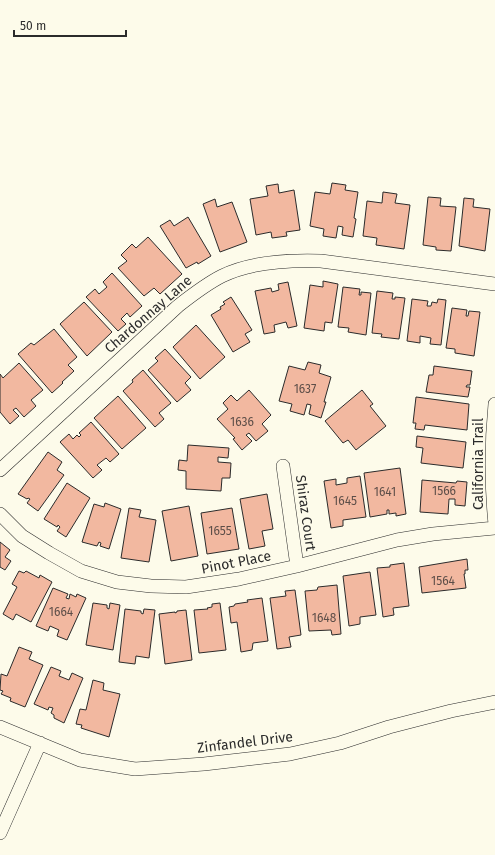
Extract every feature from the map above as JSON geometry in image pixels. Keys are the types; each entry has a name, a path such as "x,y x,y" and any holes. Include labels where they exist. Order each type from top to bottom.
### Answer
{"street":[{"name":"Chardonnay Lane","path":"0,470 178,306 198,291 223,276 266,263 297,260 321,260 495,284"},
{"name":"California Trail","path":"495,404 492,442 493,506 495,524"},
{"name":"Shiraz Court","path":"283,466 297,566"},
{"name":"Pinot Place","path":"0,514 22,536 81,571 117,582 186,588 239,579 297,566 397,540 433,534 495,528"},
{"name":"Zinfandel Drive","path":"0,727 80,760 135,769 204,764 290,754 340,743 389,727 451,711 495,702"},
{"path":"0,833 40,743"}],"building":[{"path":"332,183 346,185 345,190 358,192 353,237 342,235 343,227 338,226 336,238 323,236 324,229 310,226 315,192 330,194"},
{"path":"278,184 279,193 294,190 300,230 286,232 287,236 272,238 271,232 256,235 250,199 268,196 266,186"},
{"path":"383,192 397,194 395,203 410,205 404,249 376,245 377,238 363,236 367,201 382,203"},
{"path":"428,197 441,198 440,206 456,207 451,251 436,250 436,247 423,245"},
{"path":"464,198 474,199 473,207 490,209 485,251 459,246"},
{"path":"215,199 217,207 232,202 247,242 220,252 203,204"},
{"path":"188,217 211,256 198,264 197,262 186,268 160,226 170,220 174,226"},
{"path":"148,237 182,274 160,294 154,288 144,296 118,268 127,261 121,255 132,244 136,248"},
{"path":"112,273 142,306 130,317 127,313 121,319 126,324 118,331 86,297 95,289 99,294 107,287 103,282"},
{"path":"323,281 338,284 332,323 325,322 324,331 304,328 310,285 323,287"},
{"path":"288,282 297,326 288,328 286,322 274,325 275,332 264,334 255,291 271,288 272,292 279,290 278,284"},
{"path":"343,287 360,289 359,295 361,295 361,292 371,293 366,335 348,332 349,328 338,327"},
{"path":"377,291 393,293 392,299 395,299 395,297 405,298 399,339 381,337 382,334 372,333"},
{"path":"231,297 252,330 245,334 250,342 233,352 211,315 221,309 220,307 225,304 223,302"},
{"path":"412,299 428,301 427,306 431,306 432,302 437,303 438,299 446,300 441,345 430,344 431,338 420,336 420,343 407,341"},
{"path":"84,302 112,332 87,356 60,324"},
{"path":"452,308 467,310 466,316 468,316 469,311 480,312 474,356 455,353 455,349 446,348"},
{"path":"196,325 225,357 200,379 173,347"},
{"path":"54,329 77,357 68,365 74,371 52,393 18,354 31,343 34,345"},
{"path":"165,349 191,377 185,383 191,390 177,402 148,370 158,361 155,358"},
{"path":"308,362 321,365 319,373 331,377 321,418 309,414 311,405 307,404 304,415 290,411 292,404 279,401 289,366 305,370"},
{"path":"19,363 43,390 31,400 36,406 24,417 16,408 13,410 19,416 10,424 0,412 0,374 3,378"},
{"path":"434,366 472,371 470,385 467,385 466,387 470,387 468,397 426,392 429,375 433,375"},
{"path":"143,370 171,403 159,413 164,419 155,427 123,391"},
{"path":"249,390 271,415 262,424 268,431 256,441 249,433 246,435 252,441 242,450 233,439 235,438 217,419 228,409 223,403 231,395 237,401"},
{"path":"362,390 373,404 370,406 386,426 356,450 348,440 343,443 325,421"},
{"path":"118,396 146,428 122,449 94,418"},
{"path":"416,397 469,404 467,430 425,425 424,430 415,429 416,423 413,423"},
{"path":"91,422 119,454 110,462 106,458 97,465 102,470 93,478 60,442 69,434 73,439 77,435 79,437 81,435 79,433"},
{"path":"417,436 466,442 463,468 421,463 423,448 416,447"},
{"path":"188,445 229,448 228,458 218,457 218,462 231,463 230,478 222,478 221,491 186,489 186,471 178,470 179,460 187,461"},
{"path":"48,452 62,462 57,470 64,475 38,511 27,503 30,499 18,494"},
{"path":"400,468 406,514 396,516 396,513 389,514 389,510 387,510 387,514 370,517 364,473"},
{"path":"360,476 366,517 343,520 343,526 331,528 324,481 336,479 336,485 347,483 347,478"},
{"path":"422,480 456,483 457,481 467,482 465,506 455,505 455,499 449,499 448,514 420,512"},
{"path":"67,483 90,498 66,537 57,531 60,527 58,525 57,527 44,519"},
{"path":"267,494 273,529 262,531 265,546 249,549 240,499"},
{"path":"105,503 121,509 109,549 100,546 101,543 99,542 97,546 82,542 94,504 104,507"},
{"path":"189,506 198,556 171,561 162,511"},
{"path":"129,508 141,510 139,517 156,520 149,562 121,558"},
{"path":"232,508 239,549 207,554 201,513"},
{"path":"0,542 10,550 5,557 11,561 5,570 0,567"},
{"path":"467,559 468,570 465,570 464,574 466,588 422,593 419,567"},
{"path":"404,563 409,606 393,608 394,615 383,617 377,568 390,567 390,565"},
{"path":"19,571 24,573 26,571 39,578 40,575 52,582 31,622 16,614 13,620 3,614 17,587 12,584"},
{"path":"370,572 376,615 360,617 360,624 349,626 343,576"},
{"path":"337,585 341,634 332,635 331,630 309,631 305,591 317,590 318,587"},
{"path":"53,588 68,594 66,598 69,599 70,594 76,597 77,594 86,598 67,640 57,636 59,630 50,626 48,631 36,626"},
{"path":"295,590 301,635 289,637 291,647 277,649 270,598 286,596 285,591"},
{"path":"262,598 268,641 253,643 252,650 241,652 237,622 231,623 229,607 234,606 235,604 248,602 247,600"},
{"path":"93,603 107,605 107,608 109,609 110,603 120,605 113,650 86,645"},
{"path":"220,603 226,650 199,653 194,610 208,609 207,608 212,607 212,604"},
{"path":"125,609 141,611 143,614 144,609 155,610 149,658 136,656 135,664 119,662"},
{"path":"186,610 192,660 165,664 159,614 175,613 177,611"},
{"path":"19,647 32,652 29,659 43,665 25,707 10,701 11,698 1,694 3,691 0,690 1,674 7,676"},
{"path":"51,667 61,671 59,676 69,680 72,673 83,678 64,723 54,718 54,715 51,713 53,708 49,707 48,710 34,704"},
{"path":"93,680 104,683 103,690 120,694 109,737 81,728 82,725 76,724 80,709 86,710"}]}
